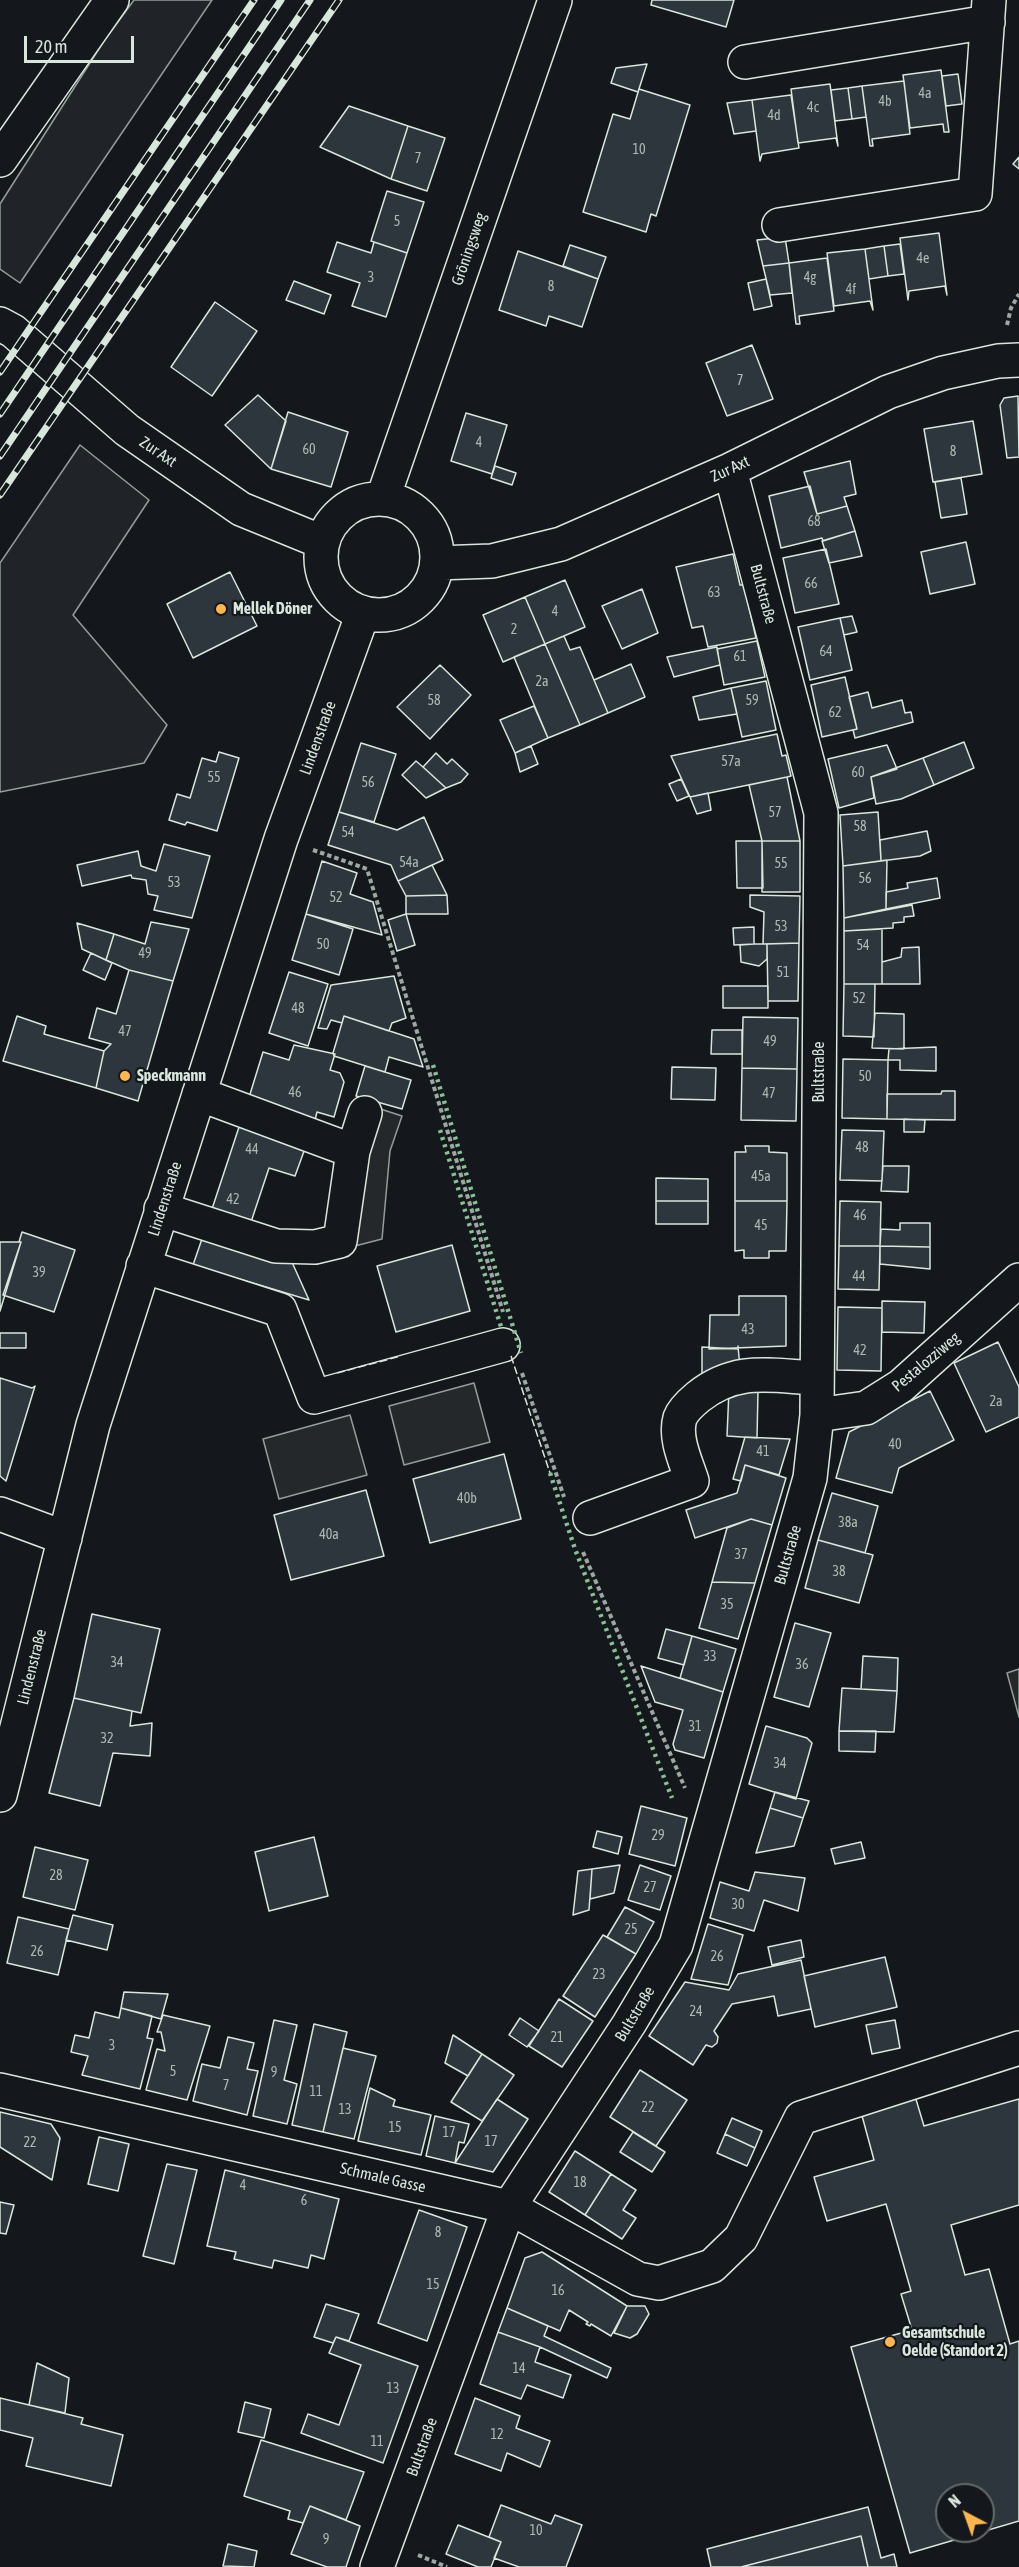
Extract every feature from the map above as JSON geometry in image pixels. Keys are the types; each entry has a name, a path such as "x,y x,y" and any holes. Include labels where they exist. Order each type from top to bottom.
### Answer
{"street":[{"path":"0,160 112,0"},
{"name":"Gröningsweg","path":"383,498 555,0"},
{"path":"745,62 988,11 975,194 779,225"},
{"path":"0,121 90,30"},
{"name":"Zur Axt","path":"4,323 127,430 241,509 322,542"},
{"name":"Zur Axt","path":"438,563 492,561 561,544 730,470 888,392 942,373 998,361 1019,360"},
{"name":"Bultstraße","path":"378,2567 509,2207 629,2024 676,1945 810,1478 817,1416 821,813 730,470"},
{"path":"383,498 413,508 432,532 438,563 431,582 420,599 403,610 383,615 363,613 343,603 328,586 321,564 322,542 335,518 356,502 383,498"},
{"name":"Lindenstraße","path":"0,1795 7,1735 65,1538 93,1425 281,839 363,613"},
{"path":"199,1095 352,1151"},
{"path":"161,1209 276,1246 315,1247 340,1241 352,1151 365,1113"},
{"path":"143,1266 280,1310 314,1397 502,1345"},
{"name":"Pestalozziweg","path":"817,1416 866,1408 901,1386 1019,1280"},
{"path":"590,1518 692,1481 679,1439 680,1417 690,1404 714,1384 742,1375 817,1378"},
{"path":"0,1514 65,1538"},
{"name":"Schmale Gasse","path":"0,2090 509,2207 638,2279 659,2283 712,2266 741,2238 801,2118 1019,2048"}],"shaded area":[{"path":"134,0 212,0 20,283 0,269 0,204 104,41"},
{"path":"80,445 149,500 73,615 167,725 144,763 0,792 0,563"},
{"path":"356,1101 402,1116 390,1151 382,1239 324,1254"},
{"path":"474,1383 490,1442 404,1465 389,1406"},
{"path":"350,1415 367,1475 279,1499 263,1439"},
{"path":"1019,1669 1019,1717 1007,1673"}],"building":[{"path":"652,0 734,0 726,27 651,5"},
{"path":"647,64 638,92 611,83 616,68"},
{"path":"941,70 949,132 944,132 943,124 910,128 903,75"},
{"path":"958,74 962,104 946,106 942,76"},
{"path":"904,81 910,134 872,139 873,146 870,146 862,86"},
{"path":"830,84 838,146 836,138 798,143 791,89"},
{"path":"862,86 866,117 852,119 848,88"},
{"path":"848,88 852,119 835,121 831,90"},
{"path":"639,89 690,105 656,216 651,214 646,232 583,212 613,114 630,119"},
{"path":"791,95 799,148 762,154 760,161 752,100"},
{"path":"752,100 756,131 734,134 727,103"},
{"path":"349,106 408,126 391,179 320,147"},
{"path":"408,126 445,138 427,191 391,179"},
{"path":"1019,157 1019,169 1013,164"},
{"path":"387,191 424,202 407,253 371,241"},
{"path":"939,233 947,295 945,286 909,291 908,300 900,238"},
{"path":"785,237 789,263 763,266 757,240"},
{"path":"337,242 371,253 374,242 407,253 386,317 352,306 360,283 327,272"},
{"path":"900,244 904,274 888,276 884,246"},
{"path":"570,245 606,257 598,279 563,266"},
{"path":"884,246 888,276 869,279 865,249"},
{"path":"865,249 873,310 870,301 834,306 827,253"},
{"path":"518,251 598,279 582,327 549,316 546,326 499,310"},
{"path":"827,258 834,311 799,316 800,324 796,324 789,263"},
{"path":"789,263 792,293 770,295 763,266"},
{"path":"766,279 772,306 754,310 748,283"},
{"path":"294,281 331,295 324,314 286,300"},
{"path":"215,302 257,331 212,396 171,367"},
{"path":"752,345 773,399 727,416 706,363"},
{"path":"258,395 286,421 271,469 225,425"},
{"path":"1018,396 1019,457 1007,458 1000,405 1004,398"},
{"path":"288,412 348,432 331,487 271,469"},
{"path":"466,413 507,425 492,474 451,461"},
{"path":"973,421 982,474 933,482 924,429"},
{"path":"850,461 856,494 844,497 847,506 817,514 804,472"},
{"path":"495,466 516,473 512,485 491,478"},
{"path":"961,478 967,514 941,518 935,482"},
{"path":"810,486 817,514 847,506 855,531 823,541 822,538 781,548 769,496"},
{"path":"855,531 862,556 829,563 822,541"},
{"path":"966,542 975,584 930,594 921,552"},
{"path":"826,549 839,604 795,613 783,558"},
{"path":"733,554 740,585 744,585 756,638 708,647 703,626 692,628 676,567"},
{"path":"230,572 257,626 193,658 167,604"},
{"path":"565,580 585,627 545,644 525,597"},
{"path":"642,589 658,633 622,649 602,606"},
{"path":"525,597 545,644 503,662 483,615"},
{"path":"852,616 857,632 844,635 840,618"},
{"path":"840,618 852,670 810,680 798,627"},
{"path":"564,636 570,650 580,647 608,713 580,725 545,644"},
{"path":"757,641 765,677 724,685 717,649"},
{"path":"545,644 580,725 548,738 514,657"},
{"path":"717,647 720,665 674,677 667,657"},
{"path":"631,664 645,697 608,713 594,680"},
{"path":"440,665 471,695 430,739 397,707"},
{"path":"845,677 857,729 822,737 811,685"},
{"path":"766,681 776,730 742,737 731,688"},
{"path":"731,688 737,714 699,720 693,697"},
{"path":"868,692 872,708 902,700 905,713 911,712 913,722 855,738 853,730 857,729 849,697"},
{"path":"534,706 548,738 515,753 500,720"},
{"path":"777,734 782,756 786,755 791,776 690,797 671,756"},
{"path":"964,742 974,768 934,785 923,758"},
{"path":"361,743 396,754 374,822 339,812"},
{"path":"887,745 897,769 871,777 874,798 839,808 828,759"},
{"path":"531,746 538,764 520,772 515,753"},
{"path":"219,752 239,758 217,831 187,822 185,825 169,820 177,794 190,798 202,758 216,762"},
{"path":"436,753 447,764 452,759 468,774 461,782 446,788 423,767"},
{"path":"923,758 934,785 901,799 876,804 871,777"},
{"path":"416,761 446,788 426,798 402,775"},
{"path":"787,777 800,841 762,841 749,785"},
{"path":"681,779 689,796 677,801 669,784"},
{"path":"708,793 711,810 697,814 690,797"},
{"path":"339,812 397,830 424,817 443,860 398,881 391,865 328,845"},
{"path":"878,812 881,861 843,866 840,815"},
{"path":"927,831 931,851 920,856 881,861 880,840"},
{"path":"736,841 762,841 763,888 737,888"},
{"path":"762,841 800,841 800,892 762,892"},
{"path":"164,844 210,856 192,918 154,910 158,896 148,894 146,880 132,878 131,875 82,886 77,865 138,851 141,866 156,871"},
{"path":"887,860 886,909 844,918 843,866"},
{"path":"322,861 357,873 350,894 373,902 382,935 306,914"},
{"path":"432,865 447,895 406,896 398,881"},
{"path":"937,878 940,898 886,909 886,892 908,888 907,883"},
{"path":"447,895 448,914 406,914 406,896"},
{"path":"750,895 800,896 799,943 763,944 764,912 750,907"},
{"path":"912,905 914,916 904,917 904,922 893,923 893,928 844,931 844,918"},
{"path":"306,914 353,929 339,975 292,960"},
{"path":"406,914 415,945 397,951 388,920"},
{"path":"151,922 189,929 173,981 129,970 106,960 114,934 145,944"},
{"path":"77,923 114,934 106,960 82,949"},
{"path":"754,927 754,944 734,945 733,928"},
{"path":"882,929 882,984 844,984 844,931"},
{"path":"799,943 798,1001 768,1001 767,944"},
{"path":"767,944 767,959 759,966 741,962 740,945"},
{"path":"919,947 920,984 882,984 882,962 901,957 902,948"},
{"path":"91,953 112,963 105,980 83,970"},
{"path":"129,970 173,981 138,1101 96,1088 104,1051 111,1044 89,1038 97,1008 116,1014"},
{"path":"289,972 328,984 308,1046 269,1033"},
{"path":"394,976 406,1018 392,1023 389,1031 344,1016 342,1023 331,1020 327,1029 318,1028 331,985"},
{"path":"844,984 875,984 874,1037 843,1036"},
{"path":"723,986 768,986 768,1008 723,1008"},
{"path":"875,1013 904,1014 904,1049 872,1048"},
{"path":"17,1016 46,1026 44,1034 104,1051 96,1088 3,1061"},
{"path":"344,1016 414,1039 423,1067 389,1057 385,1072 334,1056"},
{"path":"743,1017 798,1018 797,1069 742,1068"},
{"path":"712,1030 742,1030 742,1054 711,1054"},
{"path":"294,1045 335,1054 330,1070 340,1073 344,1082 334,1117 317,1112 314,1124 247,1104 263,1052 289,1060"},
{"path":"936,1047 936,1071 900,1070 900,1060 888,1060 889,1049"},
{"path":"843,1059 888,1060 887,1119 842,1118"},
{"path":"365,1066 411,1080 402,1109 356,1096"},
{"path":"672,1067 716,1068 715,1100 671,1099"},
{"path":"742,1068 797,1069 796,1121 741,1120"},
{"path":"942,1091 955,1091 955,1120 887,1119 887,1094 941,1094"},
{"path":"904,1119 925,1120 924,1132 904,1132"},
{"path":"241,1121 307,1143 295,1176 269,1168 249,1228 210,1215"},
{"path":"842,1130 884,1131 882,1181 840,1180"},
{"path":"745,1146 769,1146 769,1152 787,1153 787,1201 735,1201 735,1152 746,1152"},
{"path":"883,1166 909,1166 908,1192 881,1191"},
{"path":"656,1178 708,1179 708,1201 656,1201"},
{"path":"656,1201 708,1201 708,1224 656,1224"},
{"path":"735,1201 787,1201 786,1251 769,1251 769,1258 744,1258 744,1250 735,1251"},
{"path":"840,1201 881,1202 880,1246 839,1246"},
{"path":"900,1223 930,1223 930,1247 880,1246 881,1229 900,1230"},
{"path":"22,1232 75,1250 54,1312 3,1295 21,1242 19,1242"},
{"path":"204,1233 291,1260 309,1300 193,1265"},
{"path":"0,1242 21,1242 0,1311"},
{"path":"452,1245 470,1311 396,1332 377,1266"},
{"path":"839,1246 880,1246 879,1290 838,1289"},
{"path":"880,1246 930,1247 930,1269 880,1264"},
{"path":"739,1296 786,1296 786,1346 709,1349 710,1315 739,1315"},
{"path":"882,1301 925,1302 924,1333 882,1332"},
{"path":"838,1307 882,1308 881,1371 837,1370"},
{"path":"0,1333 26,1333 26,1348 0,1348"},
{"path":"998,1342 1019,1387 1019,1417 986,1432 954,1363"},
{"path":"738,1346 740,1368 702,1380 702,1347 738,1349"},
{"path":"0,1378 32,1388 35,1386 6,1481 0,1476"},
{"path":"729,1390 758,1391 757,1438 727,1436"},
{"path":"930,1391 954,1440 899,1468 892,1493 836,1478 849,1432"},
{"path":"745,1437 790,1439 779,1475 745,1465 741,1481 733,1479"},
{"path":"504,1454 521,1519 430,1543 413,1479"},
{"path":"745,1465 786,1478 772,1525 751,1519 695,1538 686,1510 737,1493"},
{"path":"366,1490 384,1556 291,1580 274,1515"},
{"path":"832,1493 878,1506 865,1553 818,1540"},
{"path":"751,1519 772,1525 755,1583 712,1582 727,1528"},
{"path":"818,1540 873,1555 859,1603 805,1588"},
{"path":"712,1582 755,1583 738,1639 699,1628"},
{"path":"92,1614 160,1629 141,1713 74,1698"},
{"path":"795,1623 831,1633 809,1707 774,1697"},
{"path":"666,1629 692,1636 684,1665 658,1658"},
{"path":"692,1636 736,1649 723,1692 680,1678"},
{"path":"863,1656 898,1658 897,1691 861,1689"},
{"path":"641,1666 723,1692 704,1758 675,1750 673,1744 683,1710 655,1702"},
{"path":"842,1688 897,1691 894,1732 839,1731"},
{"path":"74,1698 132,1711 130,1726 152,1723 150,1756 113,1753 100,1806 49,1793"},
{"path":"766,1726 807,1738 812,1743 796,1799 749,1784"},
{"path":"839,1731 876,1731 875,1752 839,1751"},
{"path":"775,1792 809,1801 803,1818 770,1808"},
{"path":"641,1806 687,1818 675,1866 629,1854"},
{"path":"770,1808 803,1818 794,1846 756,1853"},
{"path":"597,1831 622,1837 618,1854 593,1847"},
{"path":"314,1837 328,1896 269,1911 255,1852"},
{"path":"861,1842 865,1858 835,1864 831,1849"},
{"path":"35,1847 88,1860 75,1910 23,1897"},
{"path":"620,1865 614,1893 590,1899 592,1869"},
{"path":"640,1865 671,1876 660,1910 628,1900"},
{"path":"592,1869 589,1910 573,1915 578,1871"},
{"path":"755,1872 805,1878 798,1911 764,1900 754,1931 710,1918 720,1882 749,1891"},
{"path":"625,1907 654,1922 636,1954 607,1937"},
{"path":"73,1915 113,1925 107,1950 66,1940"},
{"path":"18,1917 69,1929 58,1975 7,1963"},
{"path":"708,1924 743,1935 728,1985 691,1979"},
{"path":"603,1935 636,1954 595,2017 563,1996"},
{"path":"801,1940 804,1957 772,1965 768,1947"},
{"path":"885,1957 897,2007 815,2027 804,1976"},
{"path":"801,1960 811,2009 778,2016 774,1996 732,2004 714,2031 718,2037 717,2043 712,2047 706,2045 693,2065 649,2036 685,1982 729,1990 738,1974"},
{"path":"124,1992 168,1994 161,2019 121,2008"},
{"path":"559,1999 593,2021 562,2067 529,2046"},
{"path":"121,2008 152,2016 147,2038 153,2039 140,2089 82,2075 88,2056 71,2052 75,2035 89,2038 95,2012 119,2018"},
{"path":"163,2015 210,2026 187,2100 146,2090 157,2049 165,2051 161,2032 157,2032"},
{"path":"520,2018 539,2031 527,2047 509,2035"},
{"path":"274,2020 297,2025 284,2080 297,2084 287,2124 253,2116"},
{"path":"895,2020 900,2048 872,2054 866,2025"},
{"path":"314,2024 347,2032 323,2132 292,2125"},
{"path":"453,2035 482,2054 468,2076 445,2063"},
{"path":"228,2037 254,2043 247,2069 258,2071 247,2115 193,2101 202,2064 220,2068"},
{"path":"343,2048 376,2056 354,2139 323,2132"},
{"path":"482,2054 514,2075 482,2121 451,2102"},
{"path":"640,2070 687,2100 656,2146 610,2117"},
{"path":"370,2088 395,2100 393,2106 431,2115 421,2155 358,2141"},
{"path":"915,2096 924,2126 1019,2099 1019,2205 951,2225 965,2275 989,2269 1010,2344 1019,2341 1019,2521 995,2528 995,2483 935,2483 935,2543 944,2543 910,2553 851,2347 912,2330 901,2294 911,2291 886,2204 827,2221 814,2177 874,2160 861,2112"},
{"path":"497,2099 528,2119 493,2172 455,2163"},
{"path":"0,2112 51,2124 60,2138 52,2180 0,2147"},
{"path":"435,2116 469,2124 464,2143 459,2142 455,2163 426,2156"},
{"path":"732,2118 762,2131 755,2148 725,2134"},
{"path":"633,2132 665,2152 652,2172 620,2152"},
{"path":"725,2134 755,2148 747,2166 717,2153"},
{"path":"99,2137 129,2144 118,2191 88,2184"},
{"path":"575,2151 611,2174 585,2215 549,2192"},
{"path":"167,2164 197,2170 174,2264 143,2256"},
{"path":"225,2170 339,2199 324,2259 311,2255 308,2268 274,2260 272,2268 234,2259 236,2252 207,2246"},
{"path":"611,2174 636,2190 623,2210 636,2218 622,2239 585,2215"},
{"path":"0,2202 14,2205 6,2234 0,2233"},
{"path":"419,2210 467,2227 427,2341 378,2323"},
{"path":"542,2252 627,2306 611,2336 591,2324 590,2326 586,2324 588,2322 569,2310 560,2331 507,2308 525,2258"},
{"path":"326,2304 359,2314 349,2341 336,2337 333,2343 314,2337"},
{"path":"627,2306 645,2306 649,2314 637,2334 630,2338 614,2333"},
{"path":"507,2308 548,2326 544,2336 611,2368 607,2378 540,2347 498,2332"},
{"path":"498,2332 540,2347 535,2362 571,2375 563,2398 527,2385 521,2399 480,2384"},
{"path":"336,2337 418,2366 383,2463 301,2433 308,2414 339,2425 361,2365 329,2353"},
{"path":"37,2363 69,2378 65,2413 29,2405"},
{"path":"0,2398 83,2418 81,2424 123,2435 111,2486 26,2466 33,2438 0,2430"},
{"path":"475,2398 520,2416 516,2428 550,2441 540,2467 507,2453 501,2471 455,2454"},
{"path":"245,2402 271,2409 264,2438 238,2432"},
{"path":"261,2440 364,2472 346,2520 310,2506 303,2523 288,2519 290,2511 244,2496"},
{"path":"501,2505 551,2524 555,2515 582,2525 566,2567 519,2567 494,2558 501,2542 489,2537"},
{"path":"310,2506 360,2526 346,2567 327,2567 291,2554"},
{"path":"868,2507 881,2558 894,2554 897,2567 868,2567 861,2536 741,2567 711,2567 707,2549"},
{"path":"458,2525 501,2542 491,2567 478,2567 446,2554"},
{"path":"861,2536 868,2567 741,2567"},
{"path":"228,2544 257,2551 254,2567 223,2566"}],"railway":[{"path":"0,372 254,0"},
{"path":"0,414 281,0"},
{"path":"0,456 310,0"},
{"path":"0,495 339,0"}],"hedge":[{"path":"433,1065 521,1353"},
{"path":"440,1130 502,1330"},
{"path":"550,1473 575,1549 672,1798"}],"fence":[{"path":"337,1373 401,1356"},
{"path":"511,1356 550,1473"}],"place":[{"name":"Mellek Döner","path":"221,609"},
{"name":"Speckmann","path":"125,1076"},
{"name":"Gesamtschule Oelde (Standort 2)","path":"890,2342"}]}
